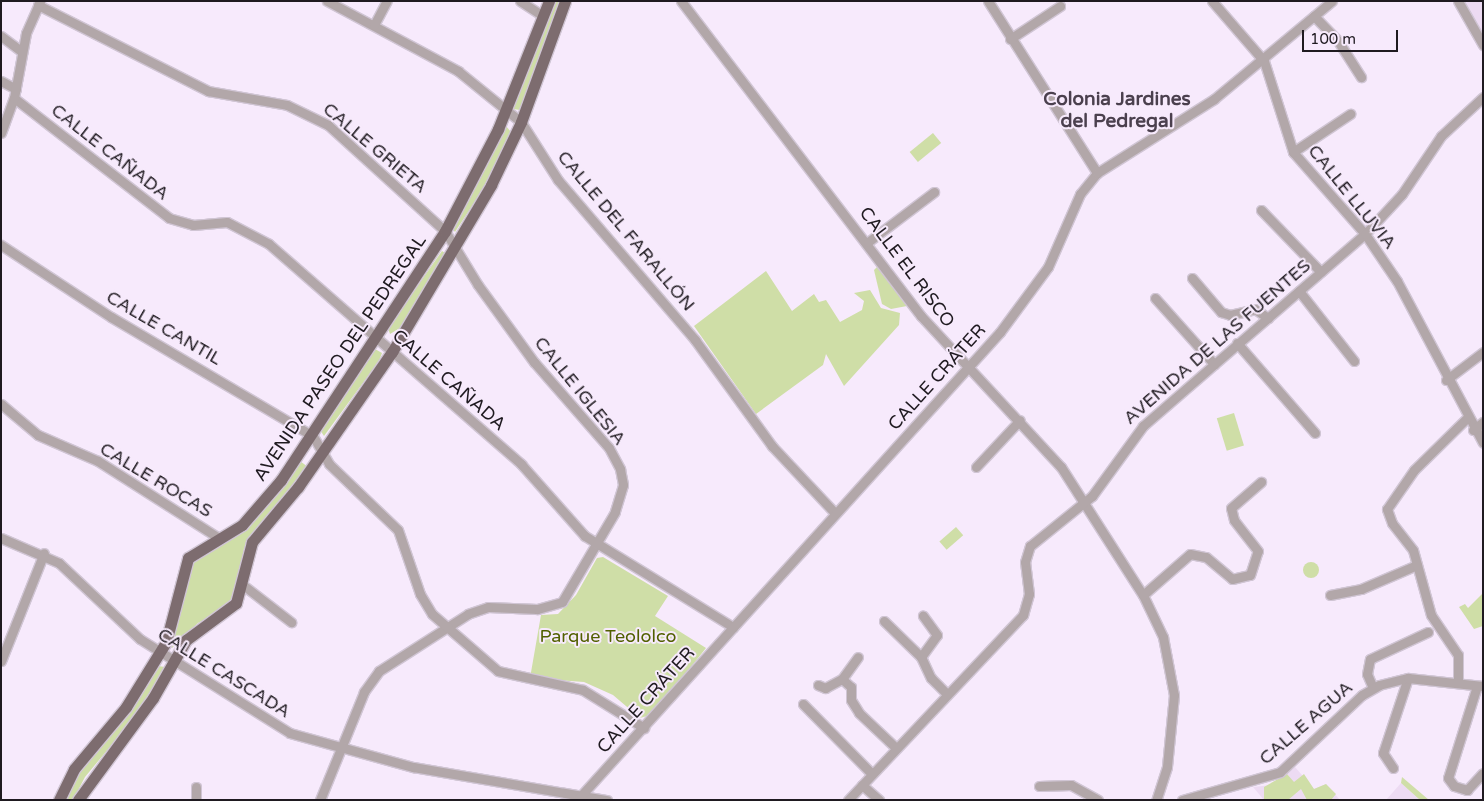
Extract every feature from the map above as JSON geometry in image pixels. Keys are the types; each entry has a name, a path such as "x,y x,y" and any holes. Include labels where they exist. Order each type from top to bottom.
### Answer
{"main road":[{"name":"AVENIDA PASEO DEL PEDREGAL","path":"59,800 74,769 126,707 159,653 174,620 185,563 196,550 246,522 313,436 445,231 507,109 549,1"},
{"name":"AVENIDA PASEO DEL PEDREGAL","path":"78,800 141,715 173,662 196,629 232,607 242,585 244,561 252,542 323,452 392,352 455,249 521,122 565,1"}],"street":[{"name":"CALLE DEL FARALLÓN","path":"327,1 458,71 521,122 558,180 695,340 772,446 835,513"},
{"path":"374,26 388,1"},
{"path":"520,1 543,16"},
{"name":"CALLE EL RISCO","path":"681,1 966,368 1020,420 1086,501 1143,595 1163,637 1174,694 1167,767 1156,800"},
{"path":"988,1 1010,39 1097,173"},
{"name":"CALLE LLUVIA","path":"1212,1 1264,61 1294,152 1365,234 1398,281 1472,430 1483,443"},
{"name":"CALLE CRÁTER","path":"580,797 966,368 1033,290 1080,194 1097,173 1214,99 1264,61 1332,1"},
{"path":"1458,1 1483,45"},
{"path":"1,134 15,94 22,52 39,3"},
{"name":"CALLE GRIETA","path":"39,3 208,91 305,110 328,125 445,231 455,249"},
{"path":"1010,39 1060,6"},
{"path":"1314,16 1338,41 1362,77"},
{"path":"1,36 22,52"},
{"name":"CALLE CAÑADA","path":"1,81 169,218 193,224 227,222 256,234 521,464 597,544 733,627"},
{"name":"AVENIDA DE LAS FUENTES","path":"848,800 946,692 1023,615 1029,594 1025,562 1030,546 1086,501 1136,433 1237,343 1365,234 1402,194 1441,136 1483,97"},
{"path":"1294,152 1350,114"},
{"path":"868,242 934,192"},
{"path":"1261,210 1321,272"},
{"name":"CALLE CANTIL","path":"1,245 111,317 313,436"},
{"name":"CALLE IGLESIA","path":"320,800 340,748 371,679 443,626 488,607 538,609 562,602 597,544 620,499 620,469 609,448 534,362 455,249"},
{"path":"1192,278 1221,312 1230,315 1255,309 1268,318"},
{"path":"1299,291 1354,361"},
{"path":"1155,298 1214,364"},
{"path":"1237,343 1314,433"},
{"path":"1446,380 1483,352"},
{"name":"CALLE ROCAS","path":"1,404 50,442 98,460 219,538"},
{"path":"1458,683 1458,655 1431,615 1410,544 1388,517 1389,502 1467,418"},
{"path":"976,467 1020,420"},
{"path":"1472,430 1483,422"},
{"path":"313,436 329,464 398,530 420,594 443,626 498,672 583,690 644,728"},
{"path":"1143,595 1190,554 1206,557 1232,579 1250,575 1258,551 1234,520 1231,508 1261,482"},
{"name":"CALLE CASCADA","path":"1,538 44,553 159,653 278,728 340,748 413,767 580,797 607,800"},
{"path":"1,661 44,553"},
{"path":"1330,595 1361,589 1417,565"},
{"path":"242,585 291,622"},
{"path":"921,657 937,635 923,616"},
{"path":"884,621 921,657 932,678 946,692"},
{"path":"1373,688 1367,674 1370,659 1428,632"},
{"path":"818,685 825,688 842,679 858,656"},
{"path":"1392,768 1383,753 1408,678"},
{"name":"CALLE AGUA","path":"1182,800 1219,786 1276,775 1373,688 1408,678 1480,686"},
{"path":"842,679 850,688 851,700 859,712 896,748"},
{"path":"1480,686 1448,778 1454,786 1467,790 1483,773"},
{"path":"803,704 872,774"},
{"path":"862,785 879,800"},
{"path":"1039,786 1071,786 1098,800"},
{"path":"196,787 196,800"}],"shaded area":[{"path":"1462,1 1483,1 1483,38"},
{"path":"1295,767 1314,789 1326,784 1340,800 1264,800 1253,787 1273,785"},
{"path":"1401,783 1420,800 1386,800"}],"green space":[{"path":"552,1 562,1 520,110 513,109"},
{"path":"506,126 511,132 489,180 455,232 452,228"},
{"path":"933,133 941,143 918,162 910,152"},
{"path":"442,251 445,253 400,328 390,334 388,328"},
{"path":"877,267 907,306 891,309 882,304 874,270"},
{"path":"766,271 792,311 814,294 819,302 826,300 840,322 862,310 864,301 854,293 870,290 881,308 900,313 899,325 844,386 826,354 823,365 756,414 694,326"},
{"path":"375,349 382,353 379,361 324,436 320,430"},
{"path":"1234,413 1244,446 1227,451 1217,418"},
{"path":"300,461 308,467 244,548 239,589 227,607 198,623 172,648 169,644 191,560 234,535"},
{"path":"956,527 963,535 947,550 939,541"},
{"name":"Parque Teololco","path":"603,557 668,596 655,616 706,648 654,713 640,718 613,695 584,682 530,678 541,615 558,614 576,595 597,558"},
{"path":"1311,562 1317,564 1319,570 1317,576 1311,578 1305,576 1303,570 1305,564"},
{"path":"1483,593 1483,626 1474,629 1459,607 1465,604 1468,608"},
{"path":"158,666 165,667 138,713 85,777 73,800 64,800 78,772"},
{"path":"1287,774 1294,782 1304,774 1314,789 1326,784 1336,794 1331,800 1307,800 1301,789 1288,800 1264,800 1264,787"},
{"path":"1402,777 1429,800 1420,800 1401,783"}],"district":[{"name":"Colonia Jardines del Pedregal","path":"1117,111"}]}
